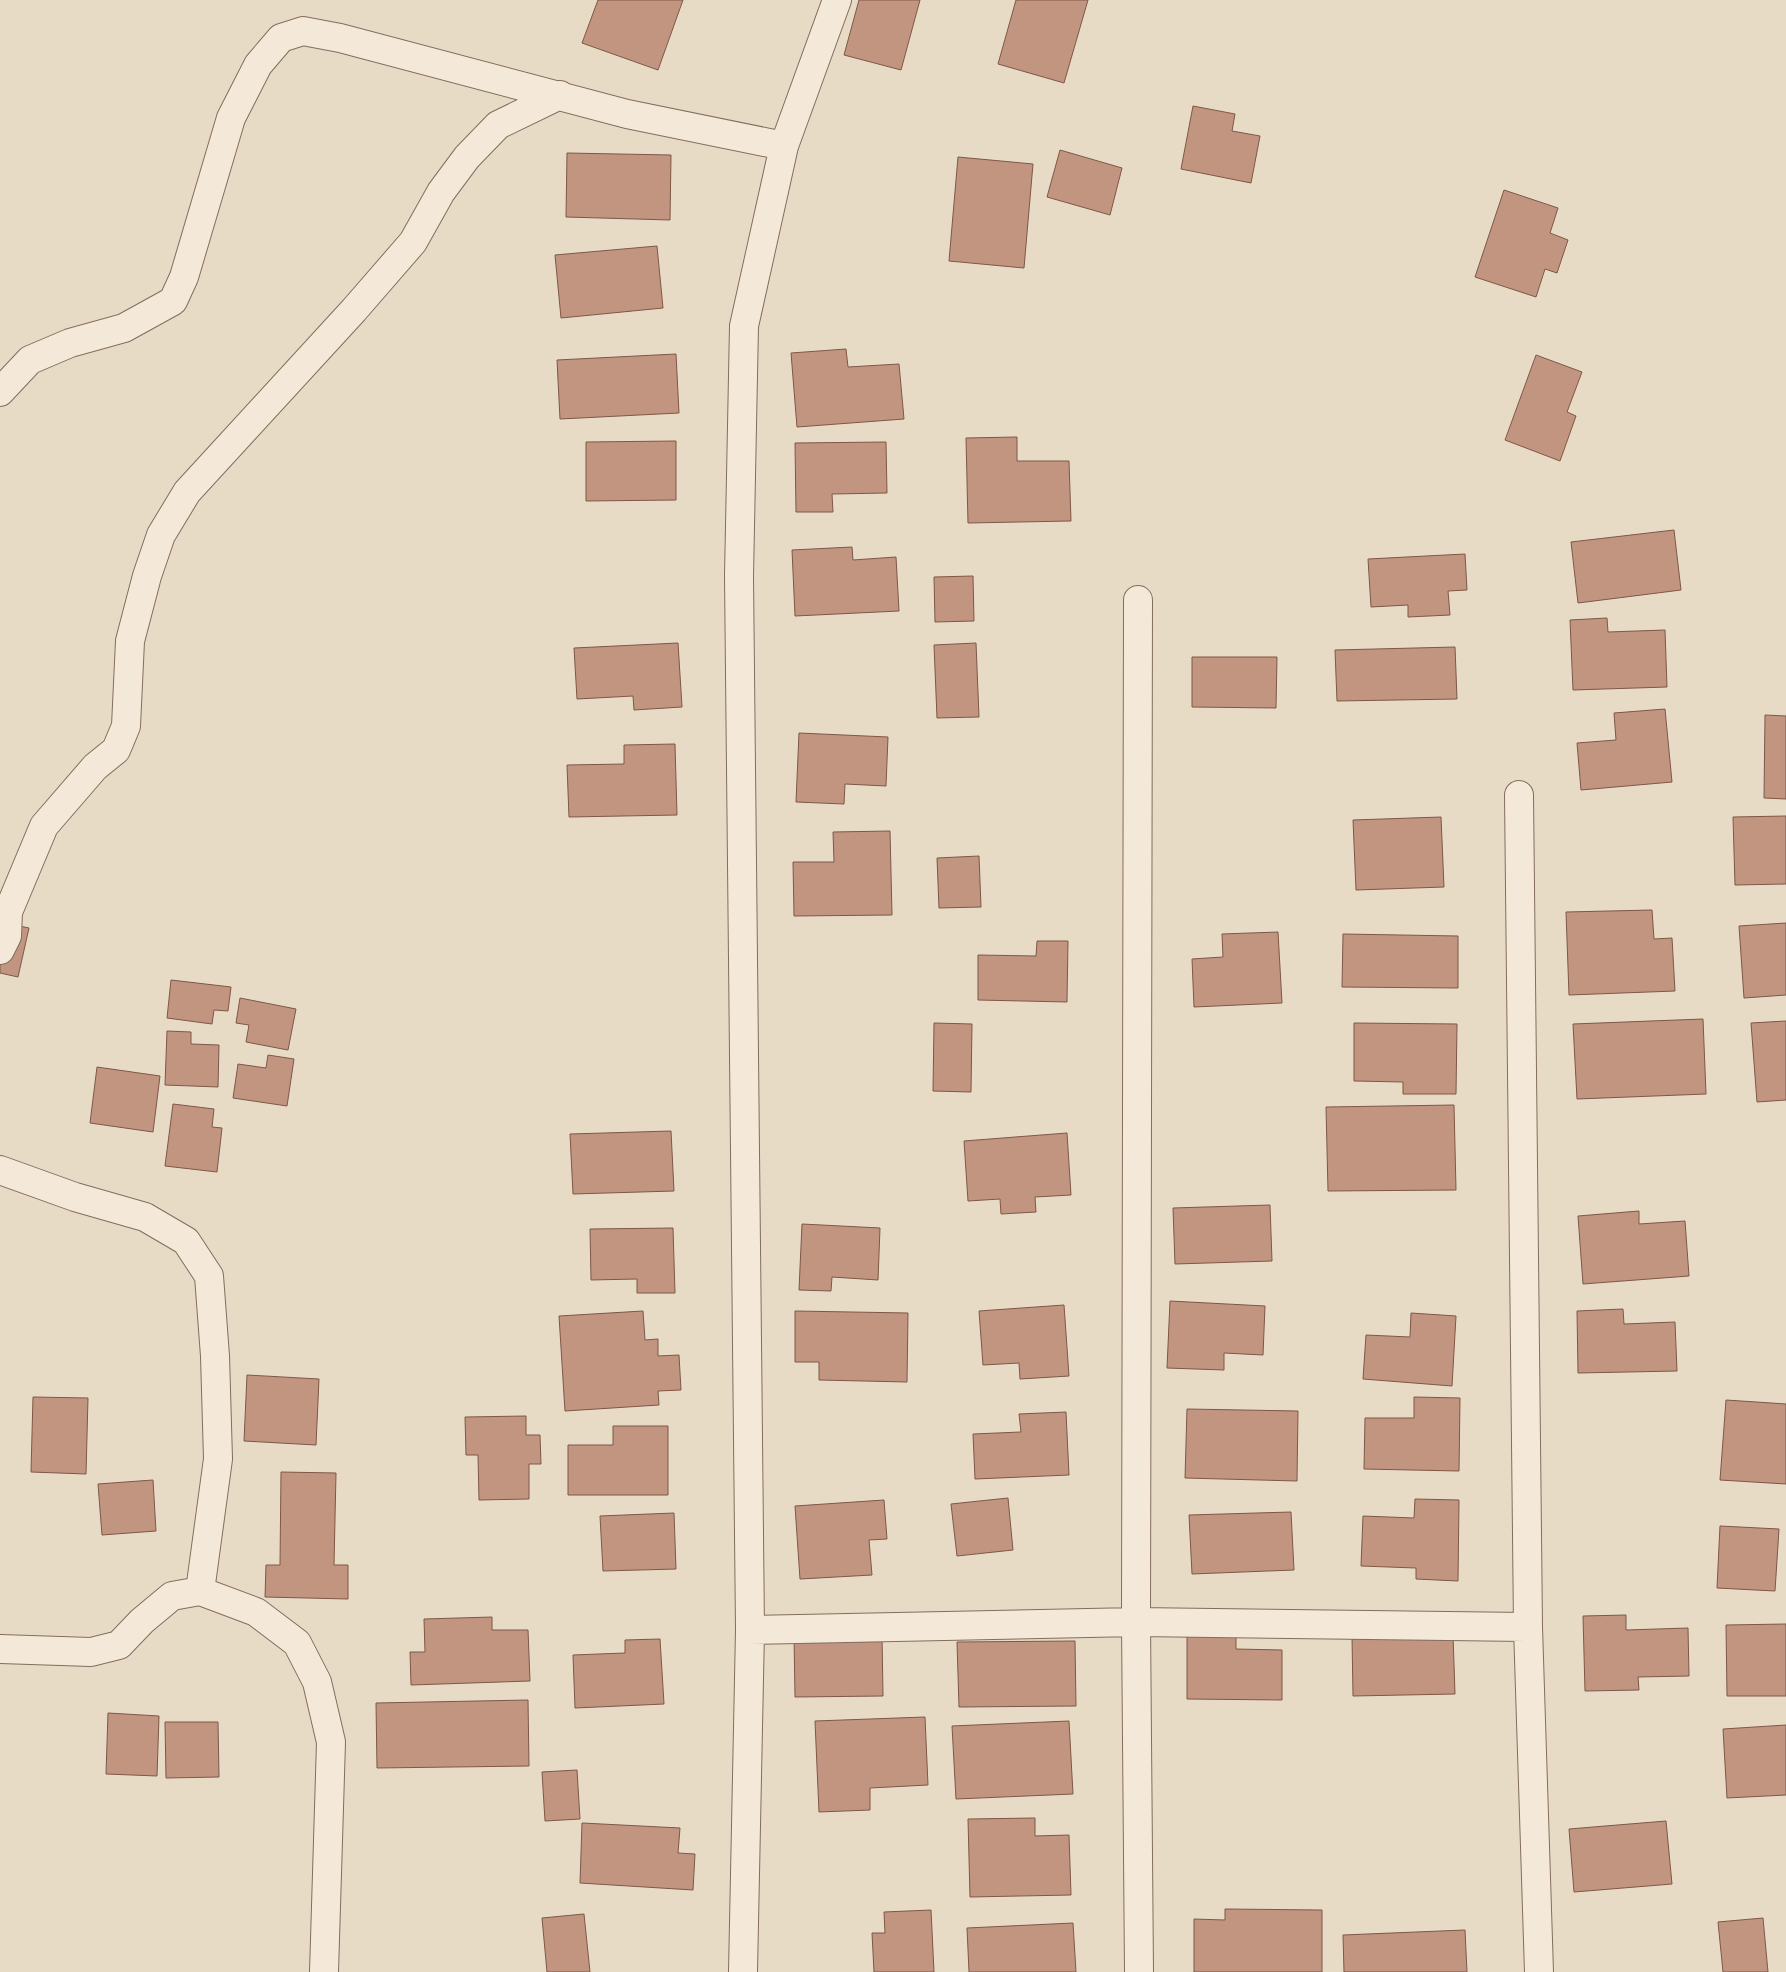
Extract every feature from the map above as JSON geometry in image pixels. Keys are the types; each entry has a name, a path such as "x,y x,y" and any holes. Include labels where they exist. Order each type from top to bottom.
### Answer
{"street":[{"path":"743,1972 750,1630 739,576 744,326 784,146 836,0"},
{"path":"0,392 30,360 70,342 124,328 173,301 184,277 231,118 258,65 281,38 303,31 340,38 627,114 784,146"},
{"path":"0,950 7,936 4,906 44,826 95,767 116,750 123,734 126,726 130,641 146,576 161,534 187,492 354,310 413,242 441,192 467,157 498,125 560,95"},
{"path":"1138,600 1136,1622 1139,1972"},
{"path":"1519,795 1528,1627 1539,1972"},
{"path":"0,1170 75,1197 145,1217 186,1241 209,1276 215,1356 218,1459 200,1590"},
{"path":"0,1649 91,1652 119,1645 142,1621 172,1596 200,1590 256,1612 297,1642 318,1682 331,1742 324,1972"},
{"path":"750,1630 1136,1622 1528,1627"}],"building":[{"path":"598,0 683,0 658,70 582,43"},
{"path":"859,0 920,0 901,70 844,55"},
{"path":"1016,0 1088,0 1064,83 998,64"},
{"path":"1193,106 1235,114 1232,131 1260,136 1251,183 1181,169"},
{"path":"1060,150 1122,168 1110,215 1047,197"},
{"path":"567,153 671,155 670,220 566,217"},
{"path":"958,157 1033,164 1024,268 949,261"},
{"path":"1504,190 1558,208 1550,233 1568,240 1557,273 1545,269 1536,297 1475,277"},
{"path":"657,246 663,308 561,318 555,255"},
{"path":"846,349 848,367 899,364 904,419 797,427 791,353"},
{"path":"676,354 679,413 560,419 557,360"},
{"path":"1536,355 1582,372 1567,412 1576,416 1560,461 1505,440"},
{"path":"1017,437 1017,461 1069,461 1071,521 968,523 966,438"},
{"path":"676,441 676,500 586,501 586,442"},
{"path":"886,442 887,493 832,494 833,512 796,512 795,443"},
{"path":"1674,530 1681,590 1578,603 1571,542"},
{"path":"852,547 853,560 896,557 899,611 795,616 792,550"},
{"path":"1465,554 1467,590 1448,591 1450,615 1408,617 1408,605 1371,607 1368,559"},
{"path":"973,576 974,621 935,622 934,577"},
{"path":"1607,618 1608,632 1665,630 1667,687 1573,690 1570,620"},
{"path":"678,643 682,707 634,710 633,696 577,699 574,648"},
{"path":"976,643 979,717 937,718 934,645"},
{"path":"1455,647 1457,699 1337,701 1335,650"},
{"path":"1192,657 1277,657 1276,708 1192,707"},
{"path":"1665,709 1672,782 1581,790 1577,743 1616,740 1614,713"},
{"path":"1765,715 1786,716 1786,799 1764,798"},
{"path":"799,733 888,737 886,786 845,784 844,804 796,802"},
{"path":"675,744 677,815 569,817 567,765 624,764 624,745"},
{"path":"1786,816 1786,884 1735,885 1733,817"},
{"path":"1441,817 1444,887 1356,890 1353,820"},
{"path":"890,831 892,915 794,916 793,862 834,862 833,832"},
{"path":"979,856 981,907 939,908 937,858"},
{"path":"1652,910 1654,939 1672,938 1675,991 1569,995 1566,912"},
{"path":"0,922 29,928 18,977 0,973"},
{"path":"1786,923 1786,995 1744,998 1739,926"},
{"path":"1278,932 1282,1003 1194,1007 1192,959 1223,957 1222,934"},
{"path":"1343,934 1458,936 1458,988 1342,987"},
{"path":"1037,941 1068,941 1067,1002 978,1000 978,955 1036,956"},
{"path":"171,980 231,987 228,1011 214,1010 212,1024 167,1018"},
{"path":"240,998 296,1009 288,1050 246,1042 249,1025 236,1023"},
{"path":"1703,1019 1706,1094 1577,1099 1573,1024"},
{"path":"1786,1021 1786,1100 1757,1102 1751,1023"},
{"path":"934,1023 972,1024 971,1092 933,1091"},
{"path":"1354,1023 1457,1024 1456,1094 1403,1094 1403,1082 1354,1081"},
{"path":"167,1031 191,1032 191,1044 219,1045 218,1087 165,1085"},
{"path":"268,1055 294,1059 287,1106 233,1098 238,1064 266,1068"},
{"path":"97,1067 160,1076 153,1132 90,1123"},
{"path":"173,1104 214,1109 212,1127 222,1128 217,1172 165,1166"},
{"path":"1454,1105 1456,1190 1328,1191 1326,1107"},
{"path":"671,1131 674,1191 573,1194 570,1134"},
{"path":"1067,1133 1071,1195 1035,1197 1036,1212 1001,1214 1000,1199 968,1201 964,1141"},
{"path":"1270,1205 1272,1261 1175,1264 1173,1208"},
{"path":"1639,1211 1639,1224 1685,1221 1689,1276 1583,1284 1578,1216"},
{"path":"802,1224 880,1228 878,1280 832,1277 831,1291 799,1290"},
{"path":"673,1228 675,1293 637,1293 637,1279 591,1280 590,1229"},
{"path":"1170,1301 1265,1306 1263,1355 1224,1353 1224,1370 1167,1368"},
{"path":"1064,1305 1069,1376 1020,1379 1019,1363 983,1365 979,1311"},
{"path":"1623,1309 1624,1324 1675,1322 1677,1371 1578,1373 1577,1311"},
{"path":"643,1311 645,1340 658,1339 658,1356 679,1355 681,1390 658,1391 659,1405 565,1411 559,1316"},
{"path":"795,1311 908,1313 907,1382 819,1380 819,1362 795,1362"},
{"path":"1411,1313 1456,1316 1452,1386 1363,1379 1366,1335 1410,1337"},
{"path":"247,1375 319,1379 316,1445 244,1441"},
{"path":"33,1397 88,1398 86,1474 31,1472"},
{"path":"1414,1397 1460,1398 1459,1471 1364,1469 1365,1418 1414,1418"},
{"path":"1726,1400 1786,1404 1786,1484 1720,1480"},
{"path":"1187,1409 1298,1411 1297,1481 1185,1478"},
{"path":"1066,1412 1069,1475 975,1479 973,1434 1021,1432 1019,1414"},
{"path":"526,1416 526,1435 540,1435 541,1464 529,1464 529,1499 479,1500 478,1455 466,1455 465,1417"},
{"path":"613,1426 668,1426 668,1495 568,1495 568,1445 613,1445"},
{"path":"281,1472 336,1473 334,1565 348,1565 348,1599 265,1597 266,1565 280,1565"},
{"path":"153,1480 156,1531 102,1535 98,1484"},
{"path":"1008,1498 1013,1550 957,1556 951,1504"},
{"path":"1415,1499 1459,1500 1458,1581 1416,1579 1416,1568 1361,1566 1363,1516 1414,1518"},
{"path":"884,1500 887,1539 869,1540 872,1575 800,1579 795,1506"},
{"path":"1291,1512 1294,1570 1192,1574 1189,1515"},
{"path":"674,1513 676,1569 603,1571 600,1516"},
{"path":"1720,1526 1779,1529 1775,1591 1717,1588"},
{"path":"1626,1615 1626,1630 1688,1628 1689,1676 1638,1677 1639,1690 1585,1691 1583,1616"},
{"path":"492,1617 492,1630 528,1630 530,1681 411,1685 410,1652 425,1652 424,1619"},
{"path":"1786,1624 1786,1696 1727,1696 1726,1625"},
{"path":"1187,1632 1236,1632 1236,1649 1282,1650 1282,1700 1187,1699"},
{"path":"882,1635 883,1696 795,1697 794,1637"},
{"path":"1453,1635 1455,1694 1353,1696 1352,1637"},
{"path":"660,1639 664,1704 575,1708 573,1655 625,1653 625,1640"},
{"path":"1075,1641 1076,1706 959,1707 957,1642"},
{"path":"528,1700 529,1766 377,1768 376,1703"},
{"path":"108,1713 159,1716 157,1776 106,1774"},
{"path":"925,1717 928,1785 870,1788 870,1810 819,1812 815,1721"},
{"path":"1069,1721 1073,1794 956,1799 952,1726"},
{"path":"165,1722 218,1722 219,1777 166,1778"},
{"path":"1786,1725 1786,1795 1727,1798 1723,1729"},
{"path":"577,1770 580,1819 545,1821 542,1772"},
{"path":"1035,1818 1035,1836 1069,1835 1071,1895 970,1897 968,1819"},
{"path":"1666,1821 1672,1884 1574,1892 1569,1829"},
{"path":"582,1823 680,1828 678,1853 695,1854 693,1890 580,1883"},
{"path":"1225,1909 1322,1910 1322,1972 1194,1972 1194,1919 1225,1920"},
{"path":"931,1910 934,1972 874,1972 872,1933 885,1933 884,1912"},
{"path":"584,1914 590,1972 547,1972 542,1918"},
{"path":"1763,1918 1768,1972 1723,1972 1718,1922"},
{"path":"1073,1923 1076,1972 969,1972 967,1928"},
{"path":"1465,1930 1467,1972 1344,1972 1343,1935"}]}
